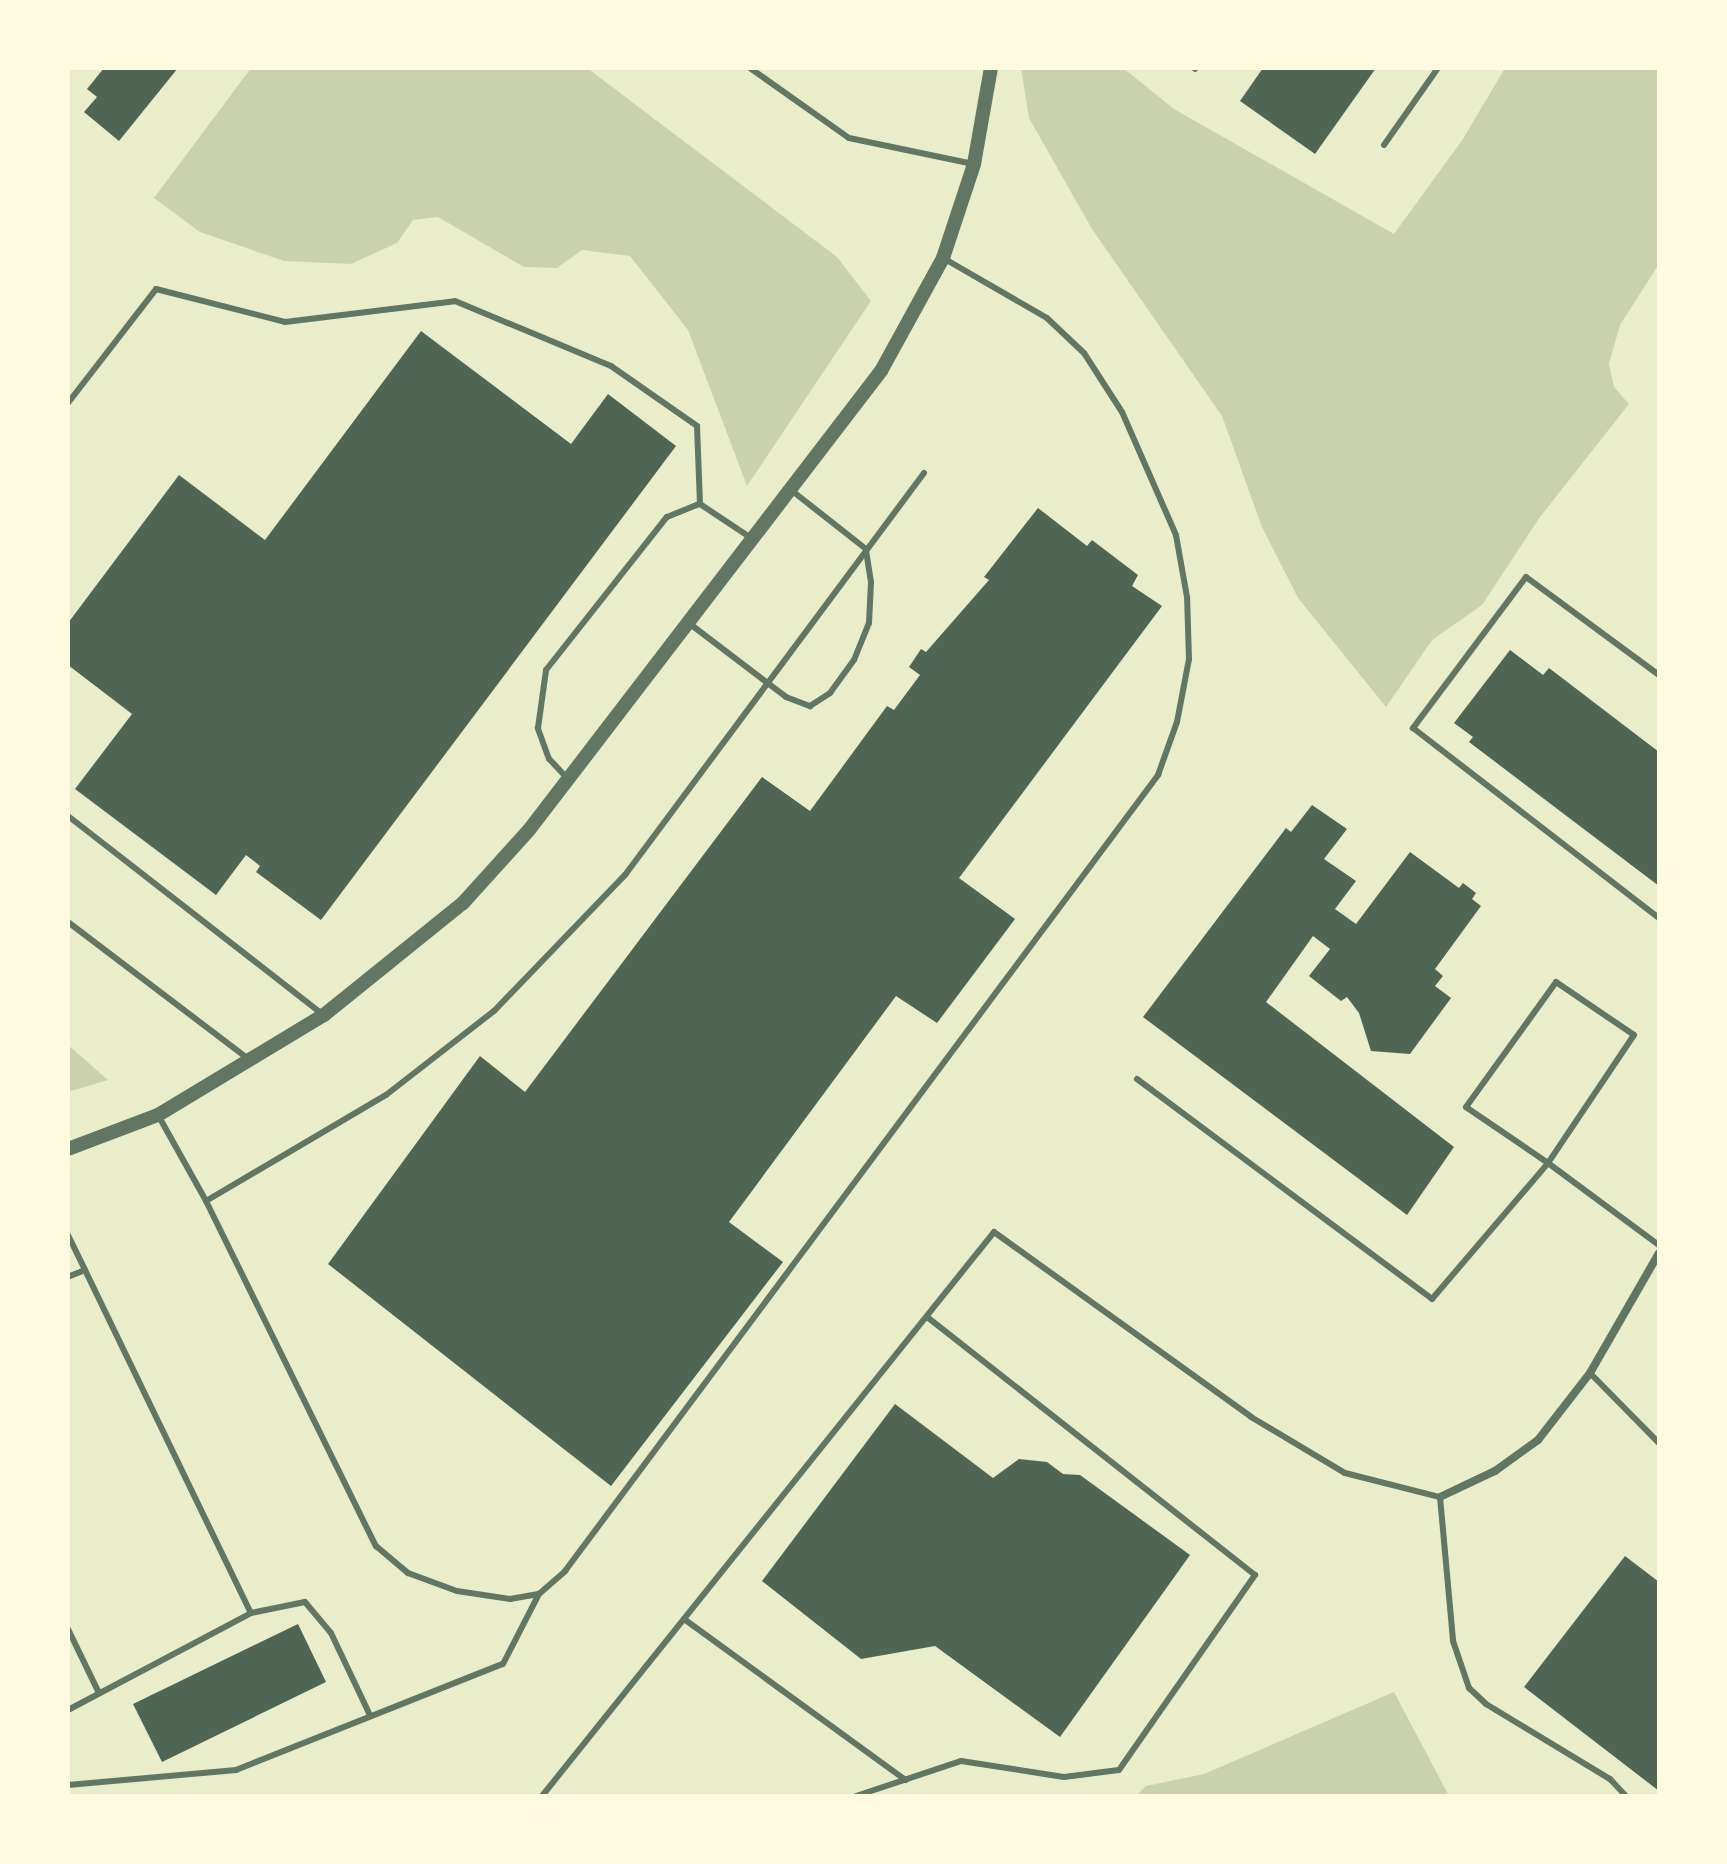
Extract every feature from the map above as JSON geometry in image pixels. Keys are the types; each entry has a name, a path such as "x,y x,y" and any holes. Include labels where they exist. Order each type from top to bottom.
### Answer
{"street":[{"path":"68,1149 158,1115 324,1015 463,903 570,782 881,371 943,258 974,164 991,68"},
{"path":"1440,1497 1495,1471 1538,1440 1590,1373 1659,1253"}],"lane":[{"path":"750,68 849,138 974,164"},
{"path":"1384,145 1438,68"},
{"path":"68,1785 236,1770 503,1664 539,1594 565,1571 1158,775 1177,722 1189,659 1187,597 1179,550 1122,412 1084,353 1047,318 943,258"},
{"path":"68,403 156,289 285,322 455,301 611,366 697,426 700,504"},
{"path":"206,1201 386,1095 494,1011 625,875 924,473"},
{"path":"690,624 766,682 810,706 830,693 854,660 869,623 871,582 866,549 791,490"},
{"path":"700,504 754,540"},
{"path":"570,782 549,759 538,728 546,670 667,517 700,504"},
{"path":"1659,675 1526,577 1413,728 1659,918"},
{"path":"68,816 324,1015"},
{"path":"68,922 251,1061"},
{"path":"1137,1079 1432,1299 1548,1163 1634,1035 1556,982 1466,1107 1548,1163 1659,1245"},
{"path":"158,1115 206,1201 376,1546 408,1573 457,1591 510,1599 539,1594"},
{"path":"542,1796 994,1232 1251,1417 1345,1473 1440,1497 1450,1627 1469,1688 1486,1704 1610,1779 1626,1796"},
{"path":"68,1235 251,1613"},
{"path":"68,1277 85,1270"},
{"path":"856,1796 961,1761 1064,1777 1119,1770 1255,1575 927,1317"},
{"path":"1590,1373 1659,1443"},
{"path":"68,1710 251,1613 305,1602 331,1633 370,1715"},
{"path":"684,1619 906,1780"},
{"path":"68,1629 99,1693"}],"green space":[{"path":"251,68 587,68 837,257 871,301 747,486 688,330 630,256 582,250 557,268 524,267 438,217 413,220 397,243 351,264 284,261 200,232 154,198"},
{"path":"1021,68 1123,68 1174,109 1394,234 1463,139 1505,68 1659,68 1659,264 1620,325 1609,364 1614,387 1629,404 1540,517 1482,605 1432,640 1386,707 1298,598 1262,527 1222,416 1092,229 1029,118"},
{"path":"68,1045 108,1080 68,1092"},
{"path":"1394,1692 1449,1796 1136,1796 1146,1786 1204,1774"}],"building":[{"path":"104,68 178,68 119,141 84,112 97,97 87,89"},
{"path":"1263,68 1376,68 1315,154 1240,101"},
{"path":"421,331 571,444 608,394 676,446 321,920 256,872 260,866 246,855 216,895 75,789 132,714 68,665 68,623 179,475 265,540"},
{"path":"1038,508 1087,546 1092,540 1138,575 1132,586 1162,606 959,878 1015,919 937,1023 896,996 729,1222 783,1262 611,1486 328,1264 480,1056 525,1092 762,777 810,811 887,706 894,710 920,675 909,667 921,649 926,652 989,580 984,577"},
{"path":"1510,650 1543,675 1549,668 1659,752 1659,886 1469,742 1473,737 1454,723"},
{"path":"1312,805 1347,829 1324,859 1356,881 1335,909 1356,924 1410,852 1459,888 1463,883 1476,893 1472,899 1481,906 1435,969 1443,976 1435,986 1451,998 1410,1054 1371,1051 1359,1013 1347,997 1341,1001 1309,976 1330,949 1313,936 1266,1002 1454,1147 1407,1215 1143,1017 1286,828 1291,832"},
{"path":"895,1404 993,1478 1019,1459 1047,1462 1063,1474 1080,1475 1190,1555 1060,1737 935,1646 861,1659 762,1581"},
{"path":"1625,1556 1659,1582 1659,1791 1524,1687"},
{"path":"298,1624 326,1682 162,1762 133,1704"}]}
